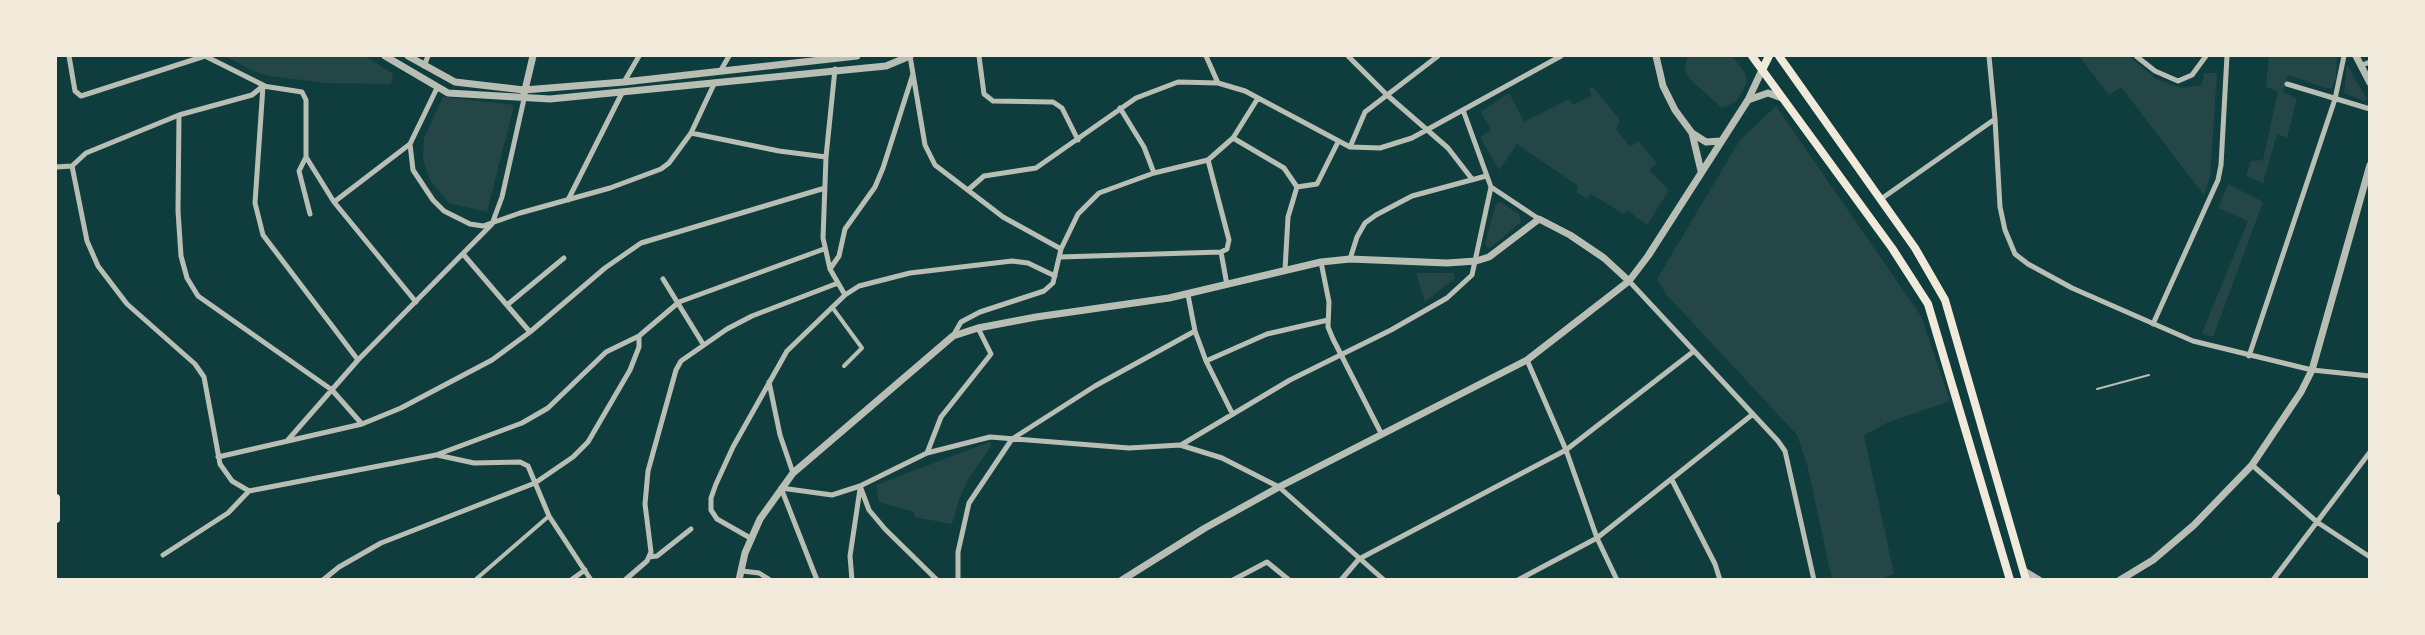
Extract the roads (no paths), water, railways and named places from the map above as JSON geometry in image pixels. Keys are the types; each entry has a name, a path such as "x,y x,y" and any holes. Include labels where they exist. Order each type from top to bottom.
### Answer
{"main road":[{"path":"1752,56 1892,248 1928,304 2008,577"},
{"path":"1762,70 1768,56"},
{"path":"1779,56 1881,199 1931,273 1945,300 2025,575"},
{"path":"56,498 56,519"}],"street":[{"path":"69,56 75,91 81,96 205,56 264,86 302,92 306,100 306,157 299,171 310,214"},
{"path":"385,56 437,88 459,94 524,99 622,93 835,69 886,66 911,56 925,145 935,165 1003,217 1061,249"},
{"path":"408,56 455,82 524,90 624,82 836,56 857,56"},
{"path":"418,77 428,56"},
{"path":"286,442 358,360 492,224 502,197 533,56"},
{"path":"568,200 622,93 624,82 639,56"},
{"path":"410,144 413,170 439,205 470,224 483,226 492,224 507,216 610,189 661,169 669,163 691,133 729,56"},
{"path":"836,56 826,157 824,249 830,269 845,295"},
{"path":"980,56 984,94 993,101 1053,102 1062,108 1078,140"},
{"path":"1216,56 1208,58 1218,83"},
{"path":"1348,56 1426,131 1448,148 1472,179"},
{"path":"1350,147 1365,112 1438,56"},
{"path":"968,190 984,176 1036,168 1136,98 1179,82 1218,83 1258,98 1350,147 1380,148 1397,145 1426,131 1561,56"},
{"path":"1656,56 1664,86 1675,110 1692,133 1706,142 1720,141"},
{"path":"1989,56 2001,207 2005,230 2015,254 2072,288 2193,341 2312,370 2370,376"},
{"path":"2136,56 2155,71 2178,81 2192,75 2206,56"},
{"path":"2153,324 2218,180 2221,165 2227,56"},
{"path":"2249,356 2336,99 2344,56"},
{"path":"2356,56 2370,83"},
{"path":"2362,66 2370,62"},
{"path":"1127,578 1279,487 1527,360 1629,281 1648,256 1748,100 1762,70"},
{"path":"830,269 839,256 845,229 875,187 913,74"},
{"path":"2287,84 2370,109"},
{"path":"56,166 72,166 86,153 179,115 252,95 264,86"},
{"path":"264,86 255,203 263,235 358,360"},
{"path":"334,202 410,144 437,88"},
{"path":"1748,100 1768,93 1782,99"},
{"path":"739,579 752,539 781,488 793,472 953,336 961,322 980,312 1037,295 1053,283 1061,249 1078,214 1099,193 1154,173 1208,160 1233,138 1258,98"},
{"path":"1120,108 1144,147 1154,173"},
{"path":"1463,110 1491,187 1604,258 1629,281 1785,451 1814,579"},
{"path":"179,115 178,211 181,256 187,278 198,296 332,390 363,424"},
{"path":"1881,199 1995,119"},
{"path":"691,133 779,151 826,157"},
{"path":"1692,133 1701,171"},
{"path":"1233,138 1284,168 1297,188"},
{"path":"1297,188 1317,184 1338,142"},
{"path":"306,157 334,202 416,302"},
{"path":"1060,257 1221,252 1227,249 1229,240 1208,160"},
{"path":"2120,579 2174,544 2252,465 2280,428 2312,370 2370,165"},
{"path":"72,166 87,241 98,266 127,304 195,364 204,377 218,457 224,473 249,491"},
{"path":"1350,259 1357,237 1365,223 1376,215 1412,196 1486,176"},
{"path":"1180,445 1232,413 1340,354 1391,330 1447,298 1472,275 1491,187"},
{"path":"218,457 332,429 363,424 401,408 492,360 530,332 605,268 641,243 825,188"},
{"path":"1285,270 1288,217 1297,188"},
{"path":"953,336 978,328 1188,295 1321,262 1350,259 1447,263 1476,261 1489,257 1539,219"},
{"path":"163,555 228,513 249,491 436,455 484,439 548,408 606,352 639,336 679,302 824,249"},
{"path":"1221,252 1227,285"},
{"path":"463,254 530,332"},
{"path":"507,305 564,258"},
{"path":"752,539 717,519 711,510 711,498 733,447 787,351 845,295 859,286 910,273 1012,261 1028,263 1055,276"},
{"path":"1321,262 1329,302 1328,320 1332,339 1381,433"},
{"path":"663,279 703,344"},
{"path":"625,579 649,557 651,552 645,504 648,471 676,370 681,361 703,344 753,316 838,283"},
{"path":"1188,295 1195,331 1206,361 1232,413"},
{"path":"832,307 862,348 844,366"},
{"path":"1206,361 1267,334 1328,320"},
{"path":"927,453 941,417 991,354 978,328"},
{"path":"958,579 958,552 969,503 1012,438 1095,387 1195,331"},
{"path":"323,579 381,543 535,483 573,457 588,442 630,370 639,347 639,336"},
{"path":"1341,579 1359,560 1566,450 1694,351"},
{"path":"1527,360 1566,450 1597,538 1617,579"},
{"path":"769,382 783,446 793,472"},
{"path":"1518,579 1597,538 1753,414"},
{"path":"781,488 832,495 860,486 927,453 990,437 1129,448 1180,445 1222,458 1279,487 1359,560 1384,579"},
{"path":"2273,579 2370,452"},
{"path":"436,455 474,463 520,462 528,466 549,516 591,579"},
{"path":"2252,465 2317,522 2370,557"},
{"path":"1672,480 1715,564 1720,579"},
{"path":"852,579 850,556 860,486"},
{"path":"860,486 869,510 937,579"},
{"path":"781,488 817,579"},
{"path":"475,579 549,516"},
{"path":"649,557 657,556 691,529"},
{"path":"1233,579 1267,562 1289,579"},
{"path":"571,579 585,570"},
{"path":"742,571 759,573 770,579"},
{"path":"2025,575 2039,579"}],"lane":[{"path":"2097,389 2149,375"}]}
